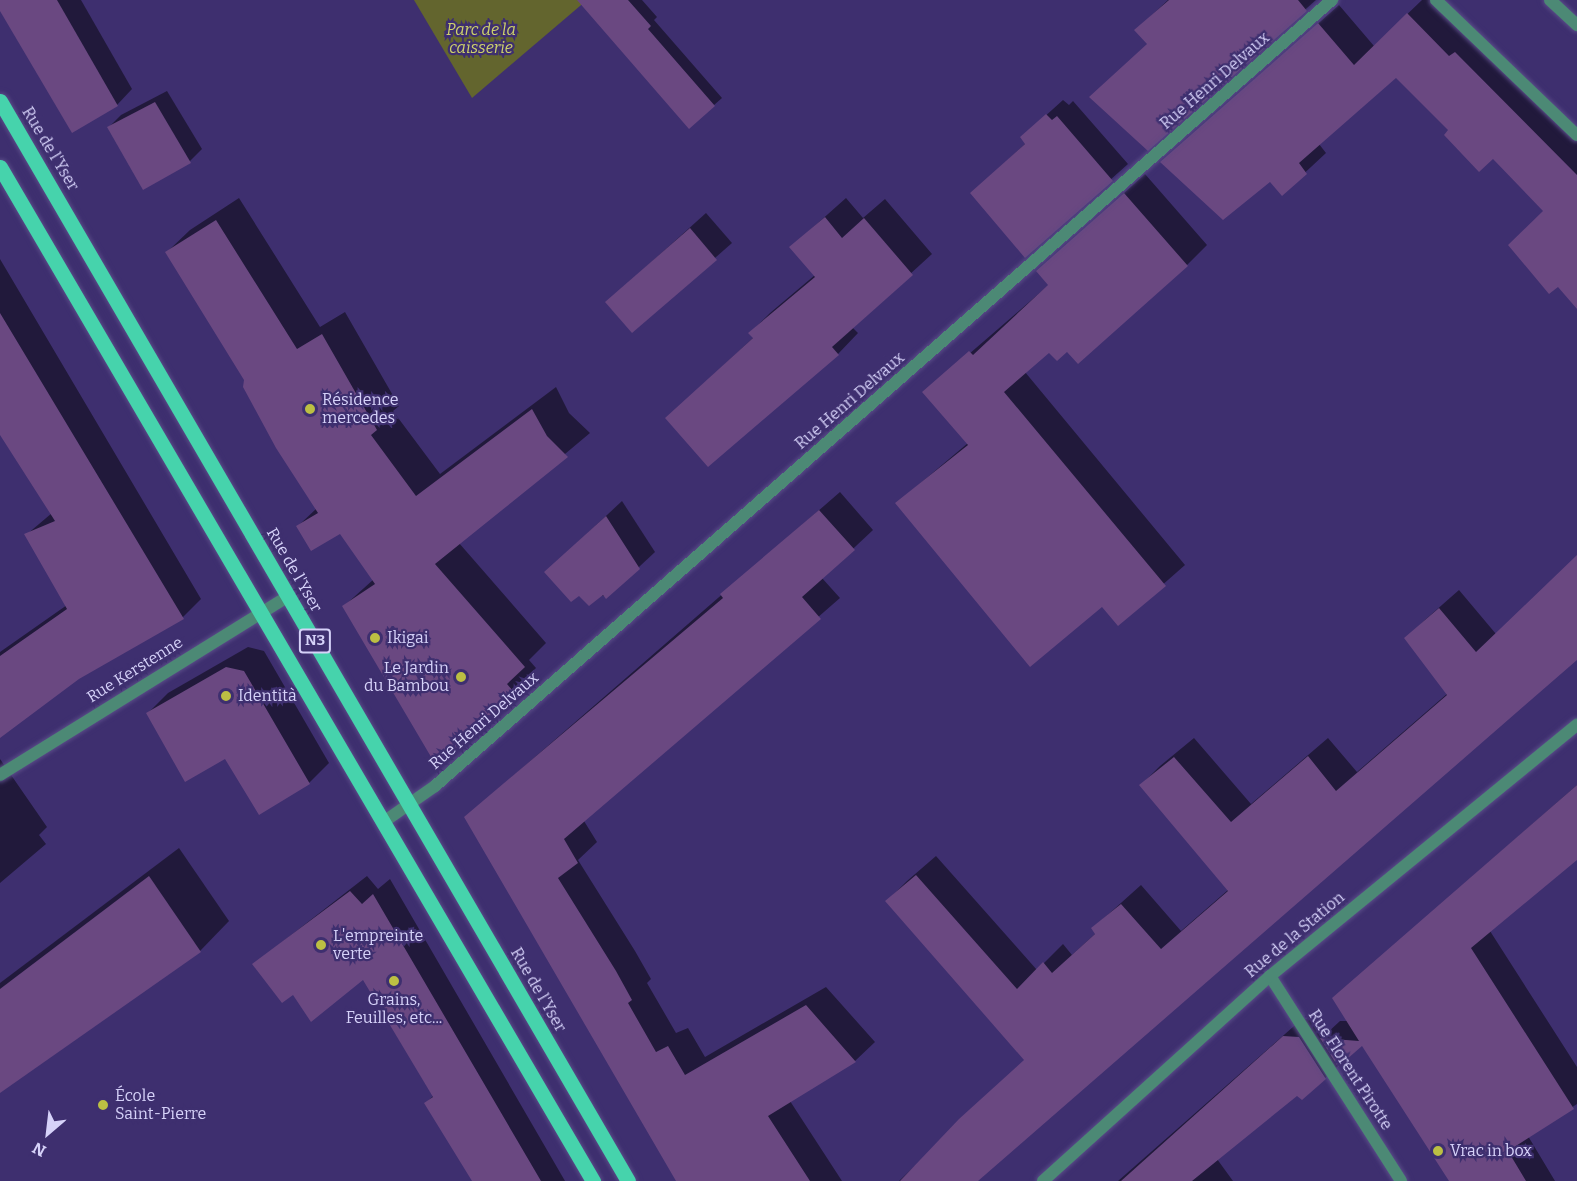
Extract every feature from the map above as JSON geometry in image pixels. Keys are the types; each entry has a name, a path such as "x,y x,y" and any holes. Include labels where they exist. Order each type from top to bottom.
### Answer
{"main road":[{"name":"Rue de l'Yser","path":"0,101 628,1181"},
{"name":"N3","path":"0,167 385,821 593,1181"}],"street":[{"name":"Rue Henri Delvaux","path":"385,821 411,806 1332,0"},
{"path":"1436,0 1577,135"},
{"path":"1550,0 1577,26"},
{"name":"Rue Kerstenne","path":"0,775 289,596"},
{"name":"Rue de la Station","path":"1043,1181 1270,976 1577,725"},
{"name":"Rue Florent Pirotte","path":"1270,976 1401,1181"}],"green space":[{"name":"Parc de la caisserie","path":"414,0 587,0 472,98"}],"building":[{"path":"0,0 57,0 118,106 72,133 0,11"},
{"path":"577,0 628,0 651,26 648,29 715,106 689,129"},
{"path":"1169,0 1298,0 1307,11 1148,151 1089,97 1147,44 1134,30"},
{"path":"1407,13 1449,56 1455,52 1577,175 1577,309 1558,287 1549,294 1508,245 1543,211 1493,159 1479,172 1444,135 1448,130 1396,78 1299,163 1307,174 1282,196 1270,182 1223,220 1160,162 1318,23 1354,65"},
{"path":"155,102 191,163 143,190 107,127"},
{"path":"1046,114 1052,120 1057,116 1113,181 1025,258 970,193 1025,144 1020,137"},
{"path":"1124,193 1188,266 1078,364 1067,352 1057,361 1049,353 1004,392 1166,586 1118,626 1102,607 1030,667 895,503 968,445 922,392 969,351 973,355 1048,285 1036,271"},
{"path":"825,217 842,238 864,218 913,275 832,347 839,355 708,467 665,418 753,338 748,333 815,277 789,247"},
{"path":"216,220 297,349 322,334 377,430 371,435 416,496 532,409 547,436 568,457 435,564 525,667 507,684 514,692 437,767 342,606 375,584 340,534 311,551 296,526 318,513 276,448 243,387 244,380 165,252"},
{"path":"690,228 717,260 632,333 605,302"},
{"path":"0,313 184,619 79,679 0,738 0,656 67,609 24,534 55,521 0,435"},
{"path":"819,510 855,550 802,597 821,619 564,839 578,863 558,878 616,971 632,1000 628,1003 656,1052 668,1046 685,1075 806,1005 856,1062 768,1116 810,1181 676,1181 464,817 723,598 720,594"},
{"path":"606,516 640,569 606,599 603,595 589,606 579,596 571,602 544,572"},
{"path":"1577,555 1577,660 978,1181 900,1181 959,1119 1024,1060 885,901 916,875 1017,989 1043,962 1052,973 1095,934 1091,928 1121,904 1161,949 1228,891 1139,785 1174,757 1231,822 1308,756 1336,791 1447,695 1404,638 1439,608 1476,652"},
{"path":"226,667 244,671 310,784 259,815 225,759 185,782 146,713"},
{"path":"1577,785 1577,860 1471,948 1574,1109 1508,1151 1526,1181 1449,1181 1362,1046 1338,1067 1320,1038 1359,1041 1332,998"},
{"path":"149,876 201,952 0,1093 0,989"},
{"path":"350,891 362,904 373,894 541,1181 472,1181 424,1103 433,1097 363,980 311,1022 293,995 282,1003 252,964"},
{"path":"1283,1036 1299,1037 1326,1079 1302,1100 1297,1096 1192,1181 1121,1181"}],"place":[{"name":"Résidence mercedes","path":"310,409"},
{"name":"Ikigai","path":"375,638"},
{"name":"Le Jardin du Bambou","path":"461,677"},
{"name":"Identità","path":"226,696"},
{"name":"L'empreinte verte","path":"321,945"},
{"name":"Grains, Feuilles, etc...","path":"394,981"},
{"name":"École Saint-Pierre","path":"103,1105"},
{"name":"Vrac in box","path":"1438,1151"}]}
